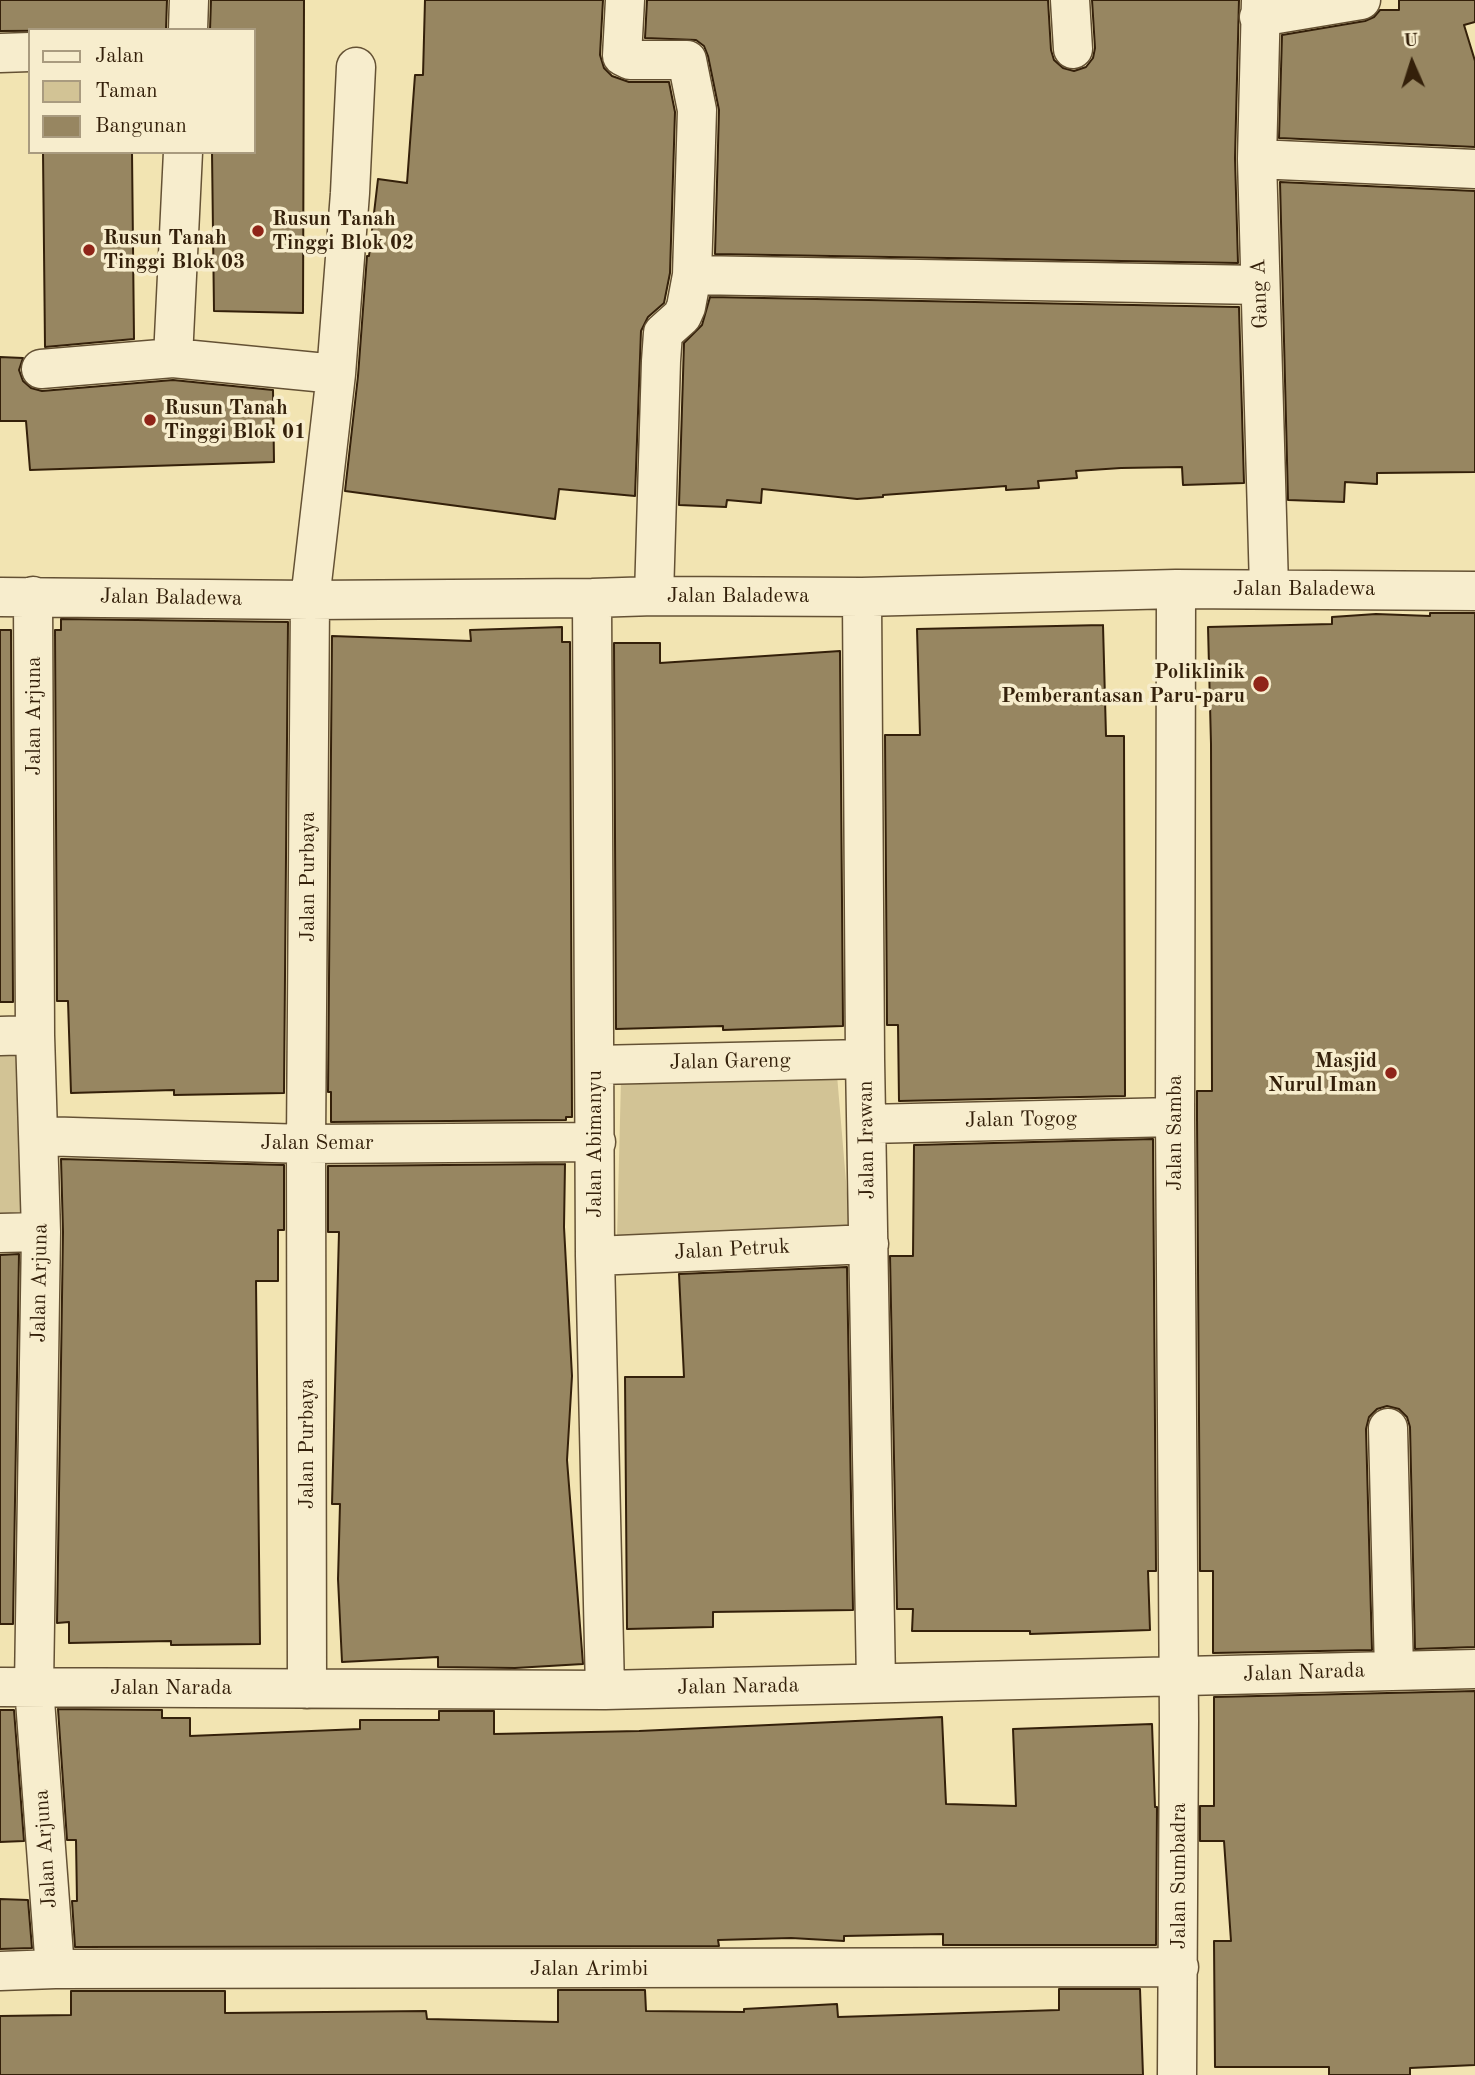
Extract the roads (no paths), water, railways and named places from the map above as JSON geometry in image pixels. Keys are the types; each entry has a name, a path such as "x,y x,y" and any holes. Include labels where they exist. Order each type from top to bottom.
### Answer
{"street":[{"path":"188,28 189,0"},
{"path":"625,0 622,56 630,60 687,60 697,110 692,275 682,316 663,334 655,577"},
{"path":"1070,0 1073,49"},
{"path":"1260,9 1361,0"},
{"name":"Gang A","path":"1260,9 1257,159 1269,588"},
{"path":"0,53 28,52"},
{"name":"Jalan Purbaya","path":"307,1689 306,1144 311,588 336,373 350,193 356,67"},
{"path":"173,358 183,154"},
{"path":"1257,159 1475,169"},
{"path":"692,275 1260,285"},
{"path":"41,369 173,358 336,373"},
{"name":"Jalan Baladewa","path":"17,597 311,588 592,598 655,577 862,597 1269,588 1475,591"},
{"name":"Jalan Samba","path":"1175,589 1178,1677"},
{"name":"Jalan Arjuna","path":"17,597 18,1036 39,1136 41,1232 17,1687 55,1969"},
{"name":"Jalan Irawan","path":"862,597 865,1059 876,1684"},
{"name":"Jalan Abimanyu","path":"592,598 595,1256 605,1690"},
{"name":"Jalan Gareng","path":"594,1065 865,1059"},
{"name":"Jalan Togog","path":"867,1124 1175,1116"},
{"name":"Jalan Semar","path":"39,1136 306,1144 596,1142"},
{"path":"0,1233 41,1232"},
{"name":"Jalan Petruk","path":"595,1256 869,1244"},
{"path":"1388,1428 1394,1671"},
{"name":"Jalan Narada","path":"17,1687 605,1690 1475,1669"},
{"name":"Jalan Sumbadra","path":"1177,2075 1178,1677"},
{"name":"Jalan Arimbi","path":"0,1971 1178,1967"}],"place":[{"name":"Rusun Tanah Tinggi Blok 02","path":"258,231"},
{"name":"Rusun Tanah Tinggi Blok 03","path":"89,250"},
{"name":"Rusun Tanah Tinggi Blok 01","path":"150,420"},
{"name":"Poliklinik Pemberantasan Paru-paru","path":"1261,684"},
{"name":"Masjid Nurul Iman","path":"1391,1073"}]}
